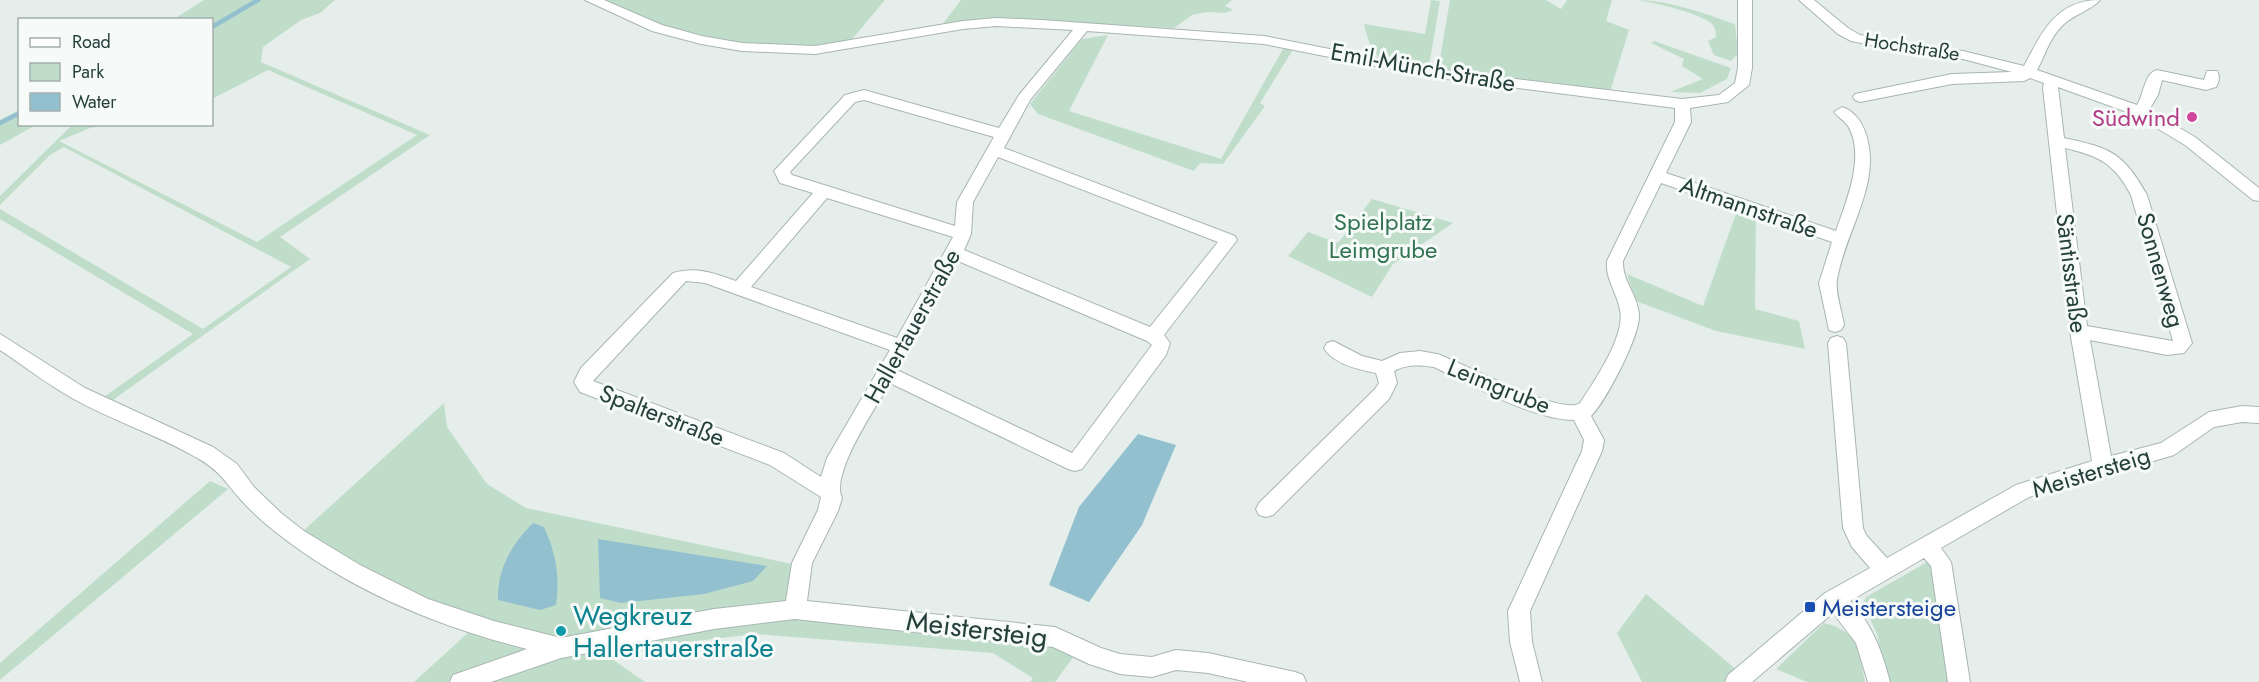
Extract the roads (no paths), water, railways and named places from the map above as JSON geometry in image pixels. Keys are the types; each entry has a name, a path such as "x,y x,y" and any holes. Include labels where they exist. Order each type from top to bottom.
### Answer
{"street":[{"name":"Emil-Münch-Straße","path":"592,0 641,22 676,34 718,43 765,49 835,48 963,25 1015,22 1206,34 1273,41 1402,69 1611,97 1682,104 1724,99 1742,85 1745,68 1745,0"},
{"name":"Hochstraße","path":"1806,0 1843,31 1856,38 1912,49 1963,54 2029,72 2140,112 2190,141 2259,196"},
{"path":"2029,72 2042,42 2052,27 2075,8 2093,0"},
{"name":"Hallertauerstraße","path":"795,609 802,563 828,511 832,498 828,490 834,464 954,253 963,234 965,202 1024,98 1083,27"},
{"name":"Hochstraße","path":"1860,97 1952,79 2024,76 2029,72"},
{"path":"2140,112 2151,95 2157,74 2206,85 2211,84 2212,74"},
{"name":"Säntisstraße","path":"2052,80 2050,88 2079,331 2103,466"},
{"path":"963,234 786,179 782,171 844,102 856,95 864,95 1004,134"},
{"name":"Leimgrube","path":"1384,368 1400,360 1420,358 1437,361 1545,407 1580,413 1593,400 1628,331 1630,315 1614,266 1683,122 1682,104"},
{"name":"Altmannstraße","path":"1842,112 1856,125 1862,152 1859,187 1840,238 1828,283 1836,334 1853,528 1859,541 1884,569"},
{"name":"Sonnenweg","path":"2057,141 2106,153 2121,164 2130,176 2139,195 2183,343 2178,348 2167,348 2079,331"},
{"path":"995,150 1229,240 1153,336"},
{"name":"Altmannstraße","path":"1657,176 1840,238"},
{"path":"739,289 824,191"},
{"path":"887,373 1075,463 1160,350 1161,344 1153,336 954,253"},
{"name":"Spalterstraße","path":"828,490 777,459 587,387 583,382 588,373 679,277 687,274 696,274 902,347"},
{"path":"0,341 78,393 206,453 230,470 247,493 274,519 297,537 353,571 431,610 494,631 561,648"},
{"path":"1266,509 1382,394 1388,383 1384,368 1357,362 1333,348"},
{"path":"1531,682 1521,642 1519,611 1592,451 1594,440 1580,413"},
{"name":"Meistersteig","path":"1736,682 1833,600 2023,492 2103,466 2167,449 2209,420 2242,414 2259,414"},
{"path":"1927,548 1941,562 1959,682"},
{"path":"1833,600 1851,615 1862,629 1870,647 1879,682"},
{"name":"Meistersteig","path":"461,682 561,648 714,619 795,609 1055,637 1097,657 1150,675 1176,660 1208,663 1295,682"}],"water":[{"path":"1138,434 1176,445 1142,525 1089,602 1049,585 1079,507"},
{"path":"533,523 544,527 552,546 558,585 556,605 540,610 498,600 500,578 507,558 512,548"},
{"path":"598,539 767,566 753,581 704,594 621,603 600,598"}],"waterway":[{"path":"213,26 258,0"},
{"path":"0,123 18,114"}],"place":[{"name":"Südwind","path":"2192,117"},
{"name":"Meistersteige","path":"1810,607"},
{"name":"Wegkreuz Hallertauerstraße","path":"561,631"}],"park label":[{"name":"Spielplatz Leimgrube","path":"1383,235"}]}
